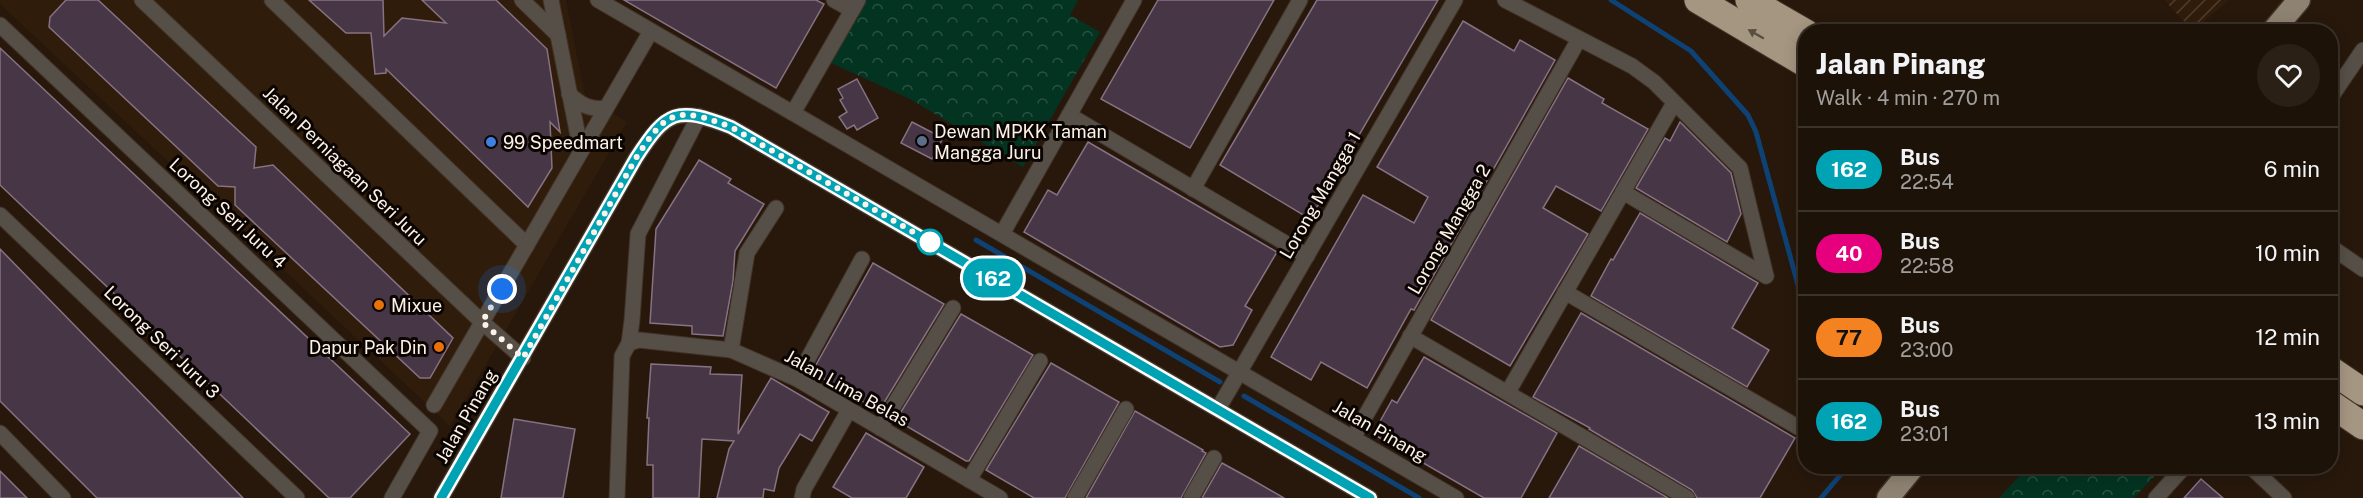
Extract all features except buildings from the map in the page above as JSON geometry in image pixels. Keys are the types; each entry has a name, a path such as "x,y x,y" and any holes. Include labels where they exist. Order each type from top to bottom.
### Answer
{"highway":[{"path":"1698,0 1798,59"},
{"path":"1749,0 1798,28"},
{"path":"2338,375 2363,392"},
{"path":"2338,409 2363,426"}],"main road":[{"path":"2279,24 2299,0"},
{"path":"1888,498 1908,474"}],"street":[{"name":"Jalan Perniagaan Seri Juru","path":"142,0 482,322 523,358"},
{"path":"272,0 527,245"},
{"path":"522,0 558,35"},
{"path":"551,0 581,152"},
{"name":"Jalan Pinang","path":"598,0 1456,498"},
{"path":"793,113 855,5 834,0"},
{"path":"1002,234 1134,0"},
{"path":"1193,189 1300,0"},
{"name":"Lorong Mangga 1","path":"1218,409 1455,0"},
{"path":"1505,0 1632,66 1654,82 1740,168 1766,276 1623,192"},
{"name":"Lorong Seri Juru 4","path":"0,25 430,431 392,498"},
{"path":"434,405 651,31"},
{"name":"Lorong Mangga 2","path":"1353,438 1579,39"},
{"path":"2338,87 2363,50"},
{"path":"569,94 581,104 594,109 606,108"},
{"path":"1508,392 1674,103"},
{"path":"1069,115 1307,256"},
{"name":"Jalan Pinang","path":"441,498 636,158 656,129 666,120 677,116 699,116 731,127 1370,498"},
{"path":"617,498 622,356 629,343 638,234 699,116"},
{"path":"731,350 747,253 776,208"},
{"name":"Lorong Seri Juru 3","path":"0,215 297,498"},
{"path":"2338,252 2363,269"},
{"path":"797,379 862,259"},
{"path":"1565,292 1798,427"},
{"path":"880,428 953,308"},
{"path":"1410,336 1688,498"},
{"name":"Jalan Lima Belas","path":"629,343 639,340 731,350 797,379 1000,498"},
{"path":"969,480 1040,362"},
{"path":"1075,498 1126,409"},
{"path":"802,498 804,489 849,410"},
{"path":"0,433 63,498"},
{"path":"1191,498 1214,458"},
{"path":"2156,498 2178,474"},
{"path":"2258,474 2284,498"}],"shaded area":[{"path":"0,0 566,0 585,96 627,122 450,426 0,4"},
{"path":"2164,0 2229,0 2201,24 2186,24"}],"green space":[{"path":"867,0 1076,0 1078,1 1070,15 1100,32 1023,167 910,99 831,63"},
{"path":"2021,474 2156,474 2134,498 1999,498"}],"waterway":[{"path":"1611,0 1691,51 1748,115 1756,132 1798,285"},
{"path":"976,240 1220,382"},
{"path":"1244,396 1419,498"},
{"path":"1821,498 1841,474"}],"bus line":[{"name":"162","path":"441,498 636,158 656,129 666,120 685,115 699,116 731,127 1370,498"}],"place":[{"name":"Dewan MPKK Taman Mangga Juru","path":"922,141"},
{"name":"99 Speedmart","path":"491,142"},
{"name":"Mixue","path":"379,305"},
{"name":"Dapur Pak Din","path":"439,347"}],"route":[{"path":"502,289 482,322 523,358 636,158 656,129 666,120 685,115 699,116 731,127 934,244 930,242"}]}
